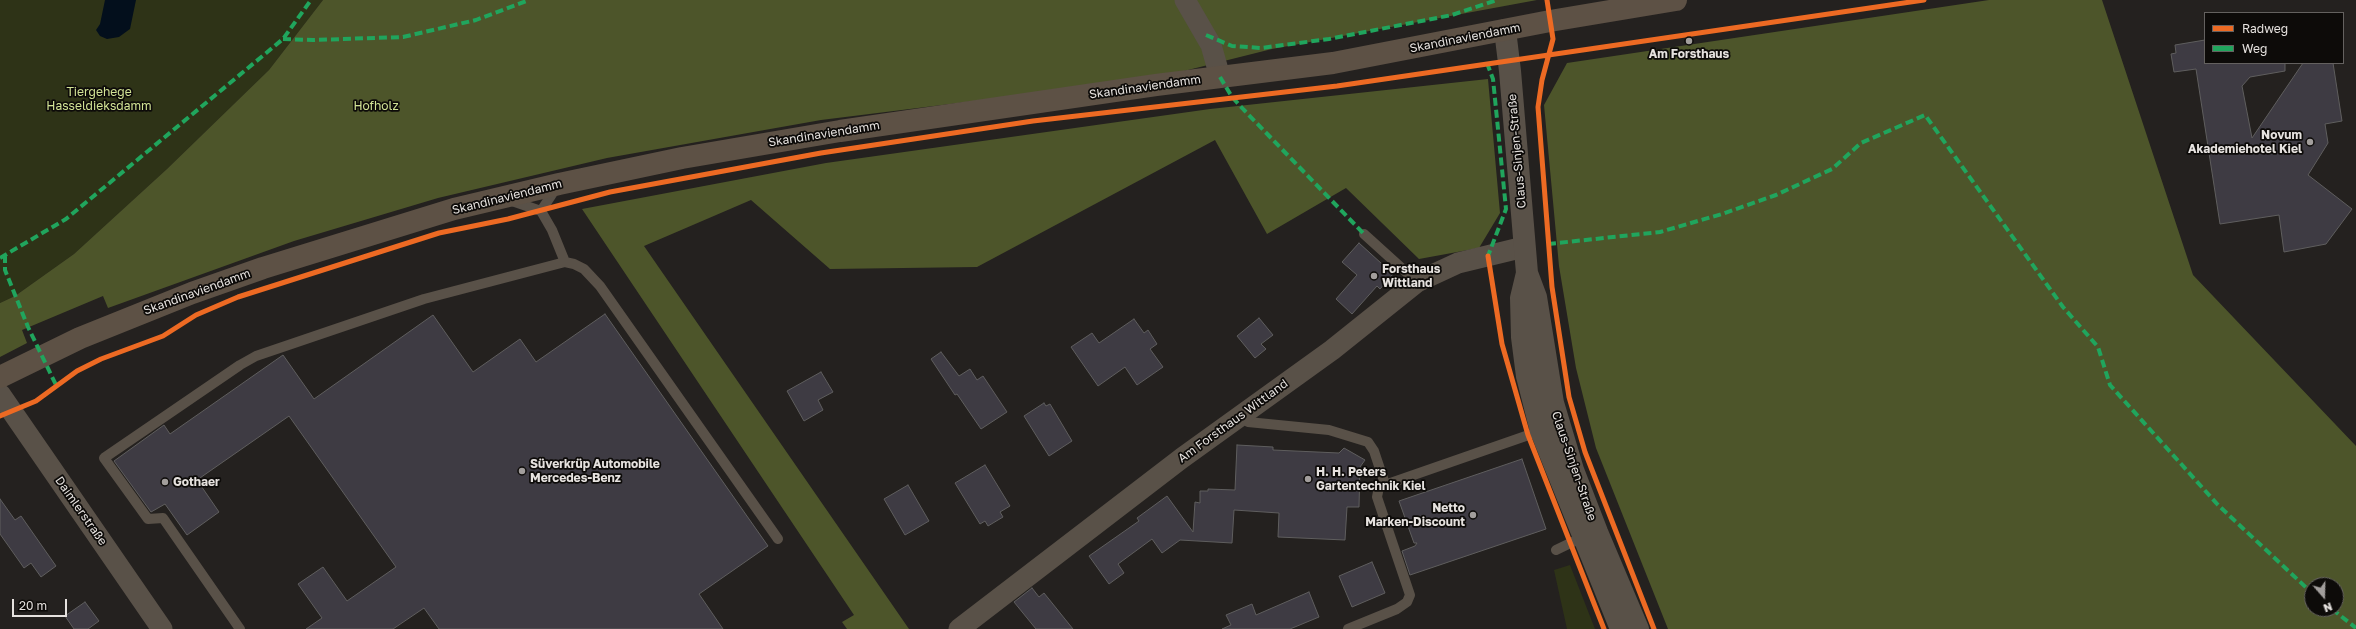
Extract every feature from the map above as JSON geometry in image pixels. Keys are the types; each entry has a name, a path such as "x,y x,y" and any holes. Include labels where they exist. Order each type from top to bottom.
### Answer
{"main road":[{"name":"Skandinaviendamm","path":"0,377 60,347 192,293 263,268 389,229 559,184 682,158 840,131 1220,77 1333,63 1505,30 1676,0"}],"street":[{"path":"1185,0 1210,45 1220,77"},
{"name":"Claus-Sinjen-Straße","path":"1505,30 1510,71 1526,273 1536,297 1549,428 1590,535 1621,629"},
{"name":"Am Forsthaus Wittland","path":"959,629 1242,414 1332,350 1417,282 1458,263 1524,247"},
{"name":"Daimlerstraße","path":"0,394 162,629"},
{"name":"Claus-Sinjen-Straße","path":"1590,535 1638,629"}],"lane":[{"path":"541,211 559,184"},
{"path":"502,198 541,211 552,230 565,262"},
{"path":"1364,234 1417,282"},
{"path":"240,629 163,518 148,518 104,458 240,365 256,356 424,299 565,262 574,264 584,269 600,286 778,539"},
{"path":"1242,414 1248,422 1329,430 1368,442 1374,451 1385,484"},
{"path":"1348,629 1396,609 1407,602 1410,595 1377,497 1379,487 1549,428"},
{"path":"1556,550 1590,535"}],"green space":[{"name":"Tiergehege Hasseldieksdamm","path":"0,0 323,0 269,70 167,169 74,254 15,296 0,303"},
{"name":"Hofholz","path":"323,0 1537,0 1272,49 1152,79 821,120 607,158 438,198 294,241 108,308 103,296 22,330 27,343 0,357 0,303 15,296 74,254 167,169 269,70"},
{"path":"1989,0 2102,0 2193,275 2356,446 2356,629 1668,629 1596,448 1576,368 1559,266 1544,105 1567,63"},
{"path":"1488,79 1500,213 1479,248 1419,259 1346,188 1267,234 1215,140 977,267 830,269 751,200 644,246 909,629 847,629 842,622 854,615 582,209 826,163 1210,109"},
{"path":"1570,565 1595,629 1567,629 1554,570"}],"water":[{"path":"105,0 136,0 130,29 119,37 107,39 100,36 96,30 100,24"}],"building":[{"path":"2204,40 2204,64 2285,64 2285,71 2250,77 2242,86 2252,138 2302,64 2333,64 2342,121 2325,124 2328,143 2308,175 2352,209 2326,244 2284,252 2279,215 2220,224 2196,69 2174,72 2171,54 2176,53 2175,45"},
{"path":"1359,243 1393,274 1380,289 1377,286 1352,314 1336,299 1357,275 1342,262"},
{"name":"Süverkrüp Automobile Mercedes-Benz","path":"605,314 768,546 699,594 723,629 439,629 424,608 393,629 306,629 322,618 298,584 323,567 347,601 396,567 289,416 197,480 219,512 187,535 165,504 151,512 114,461 164,425 170,434 283,355 314,399 433,315 473,372 520,339 536,362"},
{"path":"1259,318 1273,335 1261,344 1266,349 1255,358 1237,336"},
{"path":"1134,319 1144,333 1148,330 1157,344 1150,349 1163,367 1137,385 1125,367 1098,386 1071,347 1092,333 1099,343"},
{"path":"941,352 959,376 970,369 977,380 983,376 1007,412 981,429 957,394 955,395 931,359"},
{"path":"821,372 833,392 818,400 823,410 804,421 787,391"},
{"path":"1044,403 1046,406 1050,404 1072,441 1049,456 1024,416"},
{"path":"1237,445 1273,447 1273,450 1339,453 1344,448 1365,460 1360,467 1359,507 1347,507 1345,540 1278,537 1279,513 1234,510 1232,543 1180,540 1162,553 1152,539 1118,564 1124,573 1109,584 1089,556 1139,521 1137,518 1167,496 1193,532 1195,502 1200,503 1200,491 1208,491 1208,489 1235,490"},
{"name":"Netto Marken-Discount","path":"1522,459 1546,529 1410,575 1402,551 1415,546 1417,543 1414,543 1399,501"},
{"path":"985,465 1010,506 1000,512 1003,517 988,526 985,521 980,524 955,483"},
{"path":"908,485 929,521 905,535 884,499"},
{"path":"0,499 15,520 21,516 56,566 41,577 31,563 24,568 0,534"},
{"path":"1372,562 1385,593 1352,607 1339,576"},
{"path":"1032,588 1039,597 1044,593 1073,629 1036,629 1014,602"},
{"path":"1309,592 1319,617 1290,629 1222,629 1231,625 1226,615 1252,604 1256,615"},
{"path":"85,602 99,621 88,629 74,629 65,616"}],"marked path":[{"path":"0,258 66,219 283,39 311,0"},
{"path":"283,39 313,40 403,37 476,20 529,0"},
{"path":"1206,35 1232,46 1261,48 1329,39 1452,15 1497,0"},
{"path":"1487,63 1493,79 1506,209 1488,256 1488,260"},
{"path":"1220,77 1232,97 1364,234"},
{"path":"1548,244 1660,232 1722,214 1776,195 1832,169 1861,143 1925,115 2063,307 2098,347 2110,385 2218,505 2304,586"},
{"path":"5,255 5,270 28,327 56,385"},
{"path":"2342,617 2356,628"}],"cycle path":[{"path":"1547,0 1553,39 1542,80 1538,107 1552,287 1569,397 1585,452 1654,629"},
{"path":"0,416 36,401 77,371 101,359 163,336 196,315 238,297 439,233 508,219 610,192 821,153 1033,121 1337,86 1924,0"},
{"path":"1488,256 1502,344 1528,435 1604,629"}],"place":[{"name":"Am Forsthaus","path":"1689,41"},
{"name":"Novum Akademiehotel Kiel","path":"2310,142"},
{"name":"Forsthaus Wittland","path":"1374,276"},
{"name":"Süverkrüp Automobile Mercedes-Benz","path":"522,471"},
{"name":"H. H. Peters Gartentechnik Kiel","path":"1308,479"},
{"name":"Gothaer","path":"165,482"},
{"name":"Netto Marken-Discount","path":"1473,515"}]}
